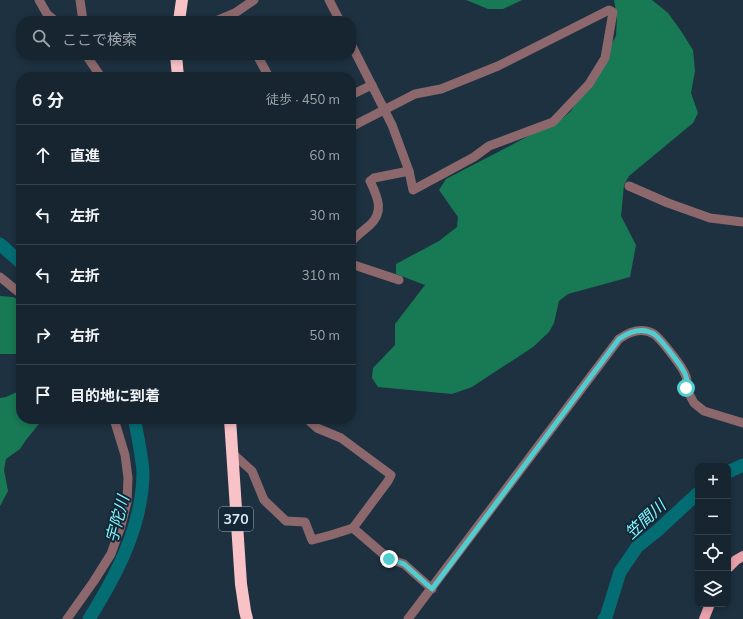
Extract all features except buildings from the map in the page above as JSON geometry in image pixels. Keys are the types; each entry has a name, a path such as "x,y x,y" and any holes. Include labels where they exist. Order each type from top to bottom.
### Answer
{"highway":[{"path":"180,16 182,0"},
{"path":"176,60 178,72"},
{"name":"370","path":"230,424 241,584 247,619"}],"main road":[{"path":"731,565 743,556"},
{"path":"704,619 709,607"}],"street":[{"path":"39,0 50,16"},
{"path":"80,0 82,16"},
{"path":"238,16 254,0"},
{"path":"328,0 337,16"},
{"path":"356,54 384,110 392,125 409,171 413,190 474,157 489,146 553,122 589,84 605,58 613,12 609,10 498,66 441,89 415,94 384,110 356,124"},
{"path":"90,60 98,72"},
{"path":"260,60 266,72"},
{"path":"356,93 372,85"},
{"path":"356,237 372,223 379,209 378,198 370,180 409,171"},
{"path":"628,186 668,203 710,218 743,222"},
{"path":"356,266 399,280"},
{"path":"0,277 16,290"},
{"path":"408,619 619,339 627,333 638,330 653,334 684,371 687,384 686,388 694,403 704,411 743,423"},
{"path":"67,619 111,554 121,526 127,502 128,478 125,455 116,424"},
{"path":"231,452 252,471 264,500 286,521 305,522 312,540 353,528 388,481 390,475 341,438 317,428 313,424"},
{"path":"353,528 389,559 404,564 432,589"}],"green space":[{"path":"466,0 522,0 503,9 488,9"},
{"path":"614,0 652,0 668,13 693,50 695,71 691,93 698,113 693,123 629,176 624,185 621,216 636,245 630,277 568,294 559,301 554,323 549,332 533,347 472,387 452,394 378,387 372,378 373,368 395,345 395,324 425,285 396,274 396,264 439,241 457,227 458,217 439,190 446,179 563,118 571,111 616,36 617,16"},
{"path":"0,296 13,297 16,298 16,354 0,354"},
{"path":"16,392 16,424 39,424 20,449 6,459 4,470 8,491 0,506 0,398"}],"waterway":[{"name":"宇陀川","path":"0,244 16,258"},
{"name":"宇陀川","path":"89,619 109,585 126,550 138,513 142,494 143,471 135,424"},
{"name":"笠間川","path":"731,471 743,465"},
{"name":"笠間川","path":"604,619 606,617 620,572 637,547 657,531 695,496"}],"route":[{"path":"389,559 404,564 432,589 619,339 627,333 638,330 653,334 684,371 687,384 686,388"}]}
